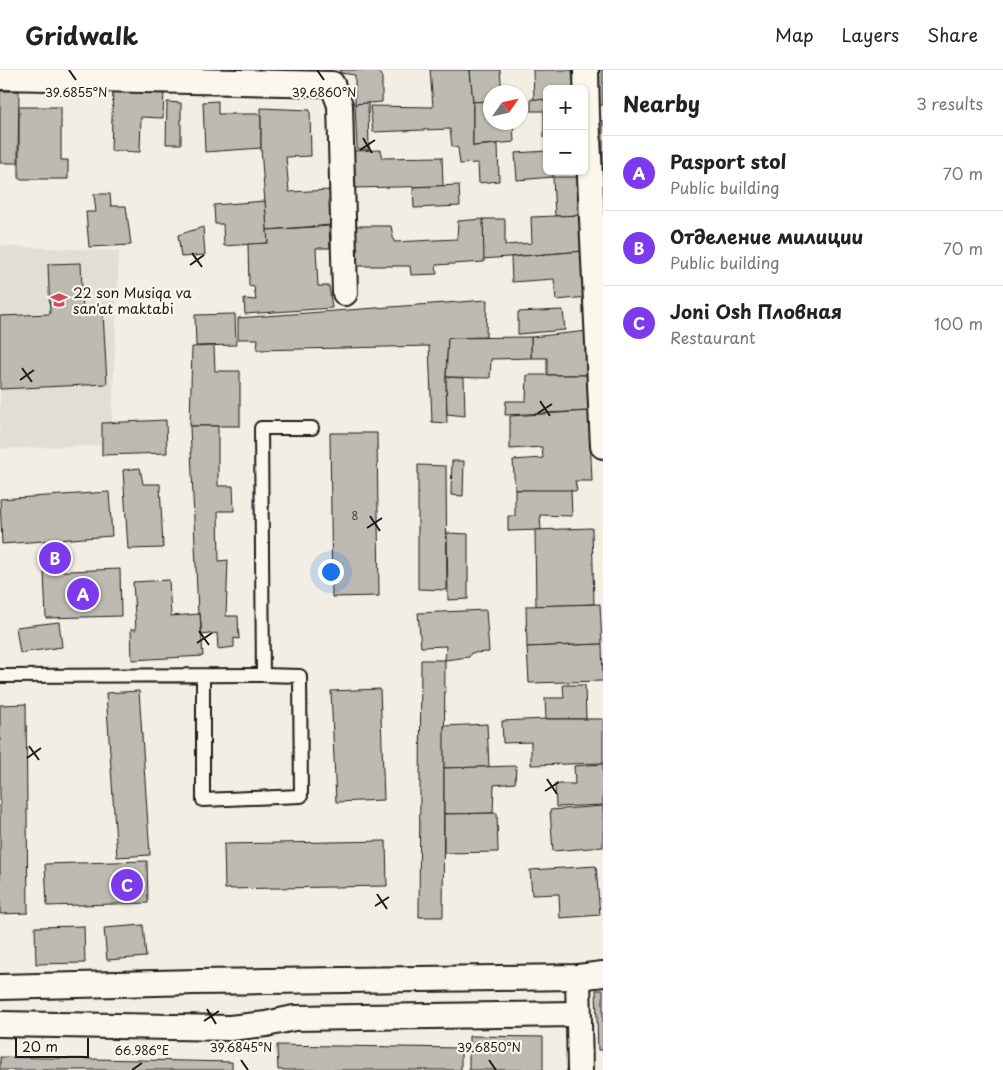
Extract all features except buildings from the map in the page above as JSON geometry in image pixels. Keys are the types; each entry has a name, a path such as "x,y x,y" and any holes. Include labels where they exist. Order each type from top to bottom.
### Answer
{"street":[{"path":"586,70 595,115 603,446"},
{"path":"0,76 332,84 340,105 345,293"},
{"path":"0,987 195,982 578,977 603,974"},
{"path":"578,977 580,1070"},
{"path":"0,1024 230,1028 266,1024 294,1018 578,1014"}],"lane":[{"path":"263,676 260,428 312,428"},
{"path":"0,676 203,676 263,676 300,676 301,796 203,800 203,676"}],"shaded area":[{"name":"22 son Musiqa va san'at maktabi","path":"0,246 119,251 111,445 0,449"}],"place":[{"name":"22 son Musiqa va san'at maktabi","path":"59,300"},
{"name":"Отделение милиции","path":"55,558"},
{"name":"Pasport stol","path":"83,594"},
{"name":"Joni Osh Пловная","path":"127,885"}]}
